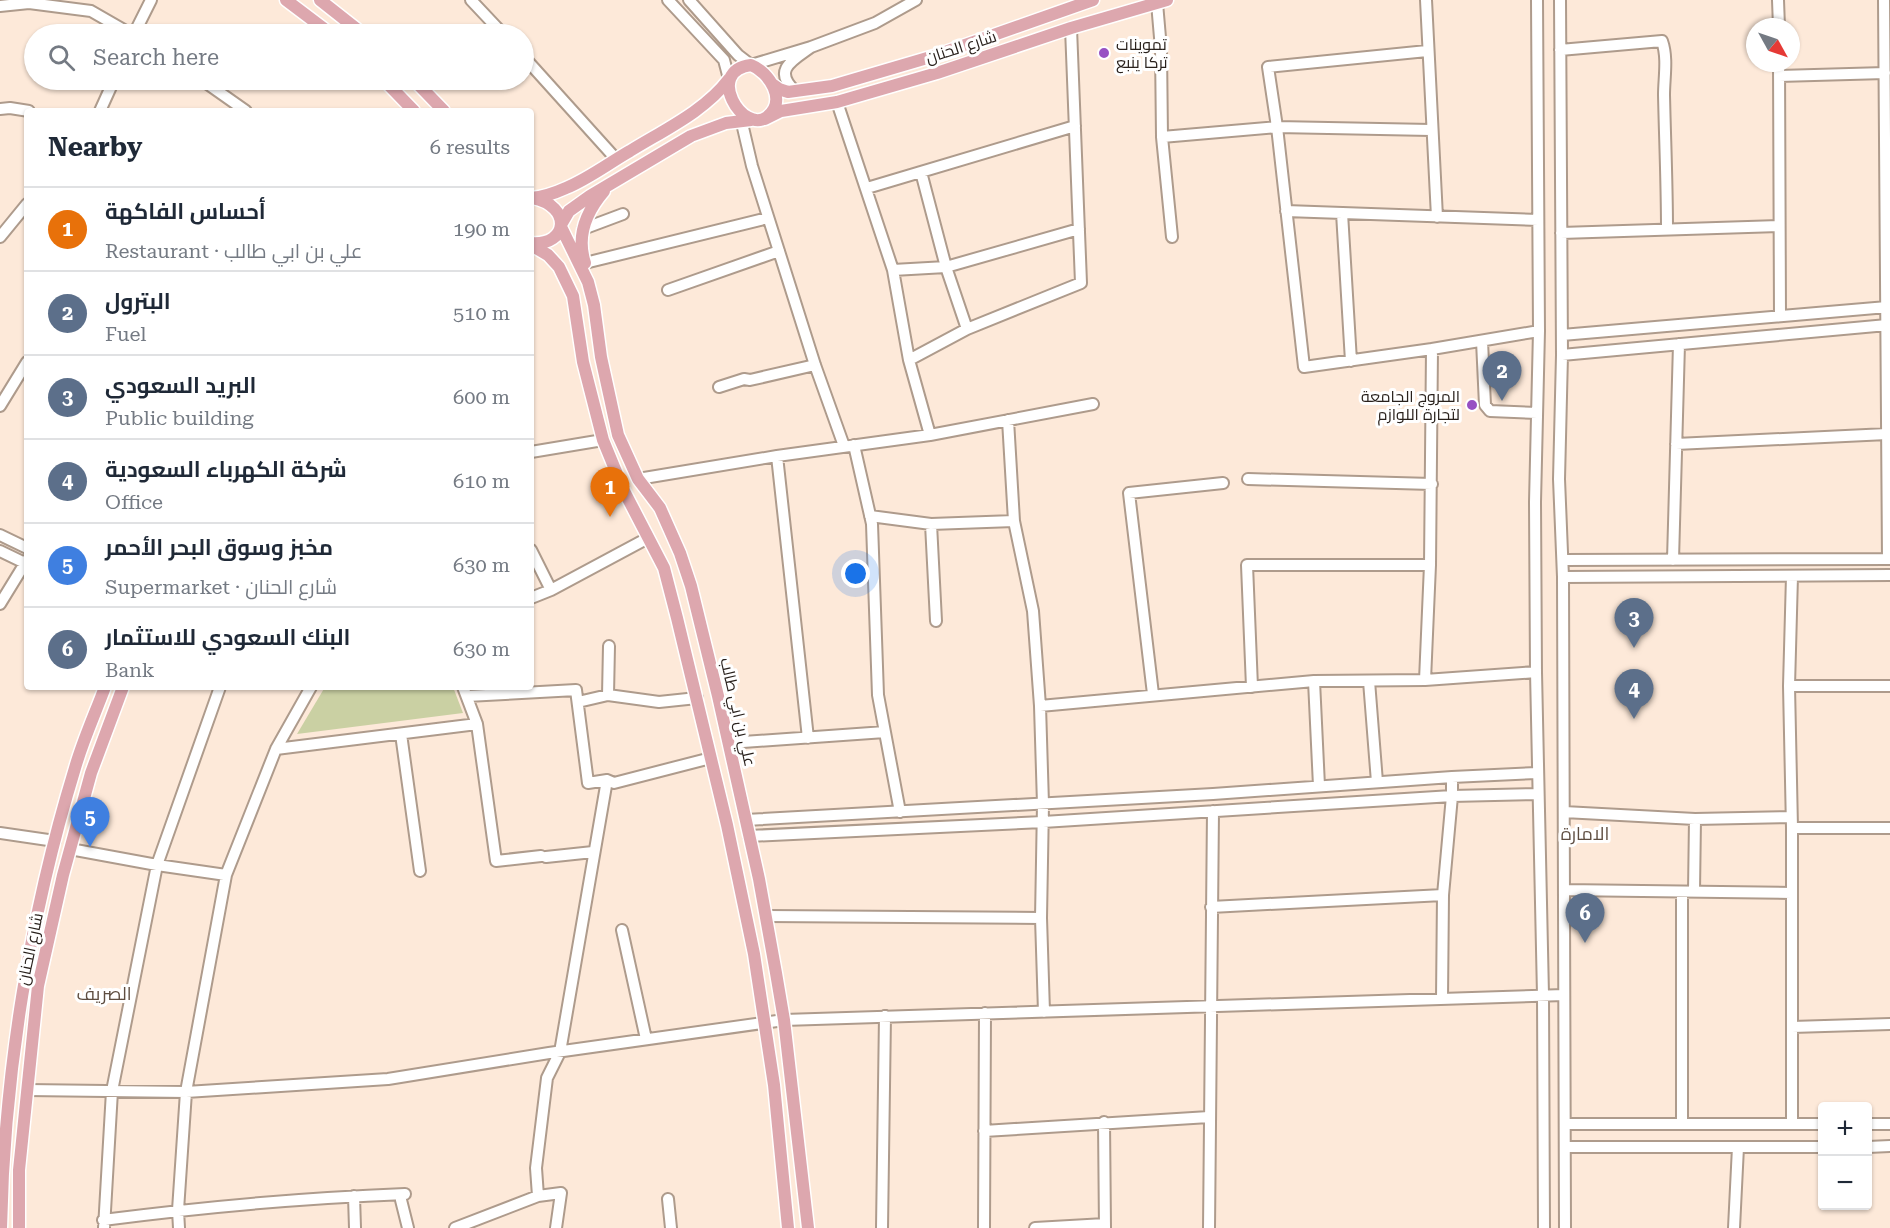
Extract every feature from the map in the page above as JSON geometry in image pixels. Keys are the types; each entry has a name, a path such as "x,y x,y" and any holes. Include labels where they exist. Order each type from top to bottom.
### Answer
{"main road":[{"path":"286,0 318,24"},
{"path":"320,0 350,24"},
{"name":"شارع الحنان","path":"772,84 788,93 832,86 934,56 1093,0"},
{"name":"شارع الحنان","path":"765,119 782,111 837,102 937,73 1071,28 1162,1"},
{"path":"534,197 568,188 697,109 722,89 734,70 751,64 765,73 772,84 776,104 765,119 744,120 708,128 691,136 569,211 548,242 534,244"},
{"path":"729,79 732,100 744,116 744,120"},
{"path":"394,90 411,108"},
{"path":"424,90 441,108"},
{"path":"588,282 581,252 583,229 595,202 615,181"},
{"name":"علي بن ابي طالب","path":"534,199 550,204 561,217 561,225 588,282 618,435 638,479 660,508 680,553 691,586 729,743 766,916 784,1020 808,1228"},
{"path":"534,246 548,255 559,267 573,296 584,362 603,440 613,468 663,568 697,698 754,954 777,1115 788,1228"},
{"name":"شارع الحنان","path":"1,1228 5,1095 23,983 75,766 104,690"},
{"name":"شارع الحنان","path":"19,1228 19,1170 38,986 70,849 91,773 122,690"}],"street":[{"path":"138,24 151,0"},
{"path":"471,0 493,24"},
{"path":"668,0 724,60 729,79"},
{"path":"689,0 738,56 751,64 811,47 875,23 916,0"},
{"path":"1425,0 1437,217"},
{"path":"1537,0 1539,331 1535,502 1537,773 1543,995 1544,1228"},
{"path":"1560,0 1562,355 1558,479 1563,560 1565,1228"},
{"path":"1779,0 1779,18"},
{"path":"1563,560 1889,559 1884,0"},
{"path":"1162,1 1162,137 1172,237"},
{"path":"0,6 29,3 91,11 115,24"},
{"path":"909,360 967,329 1082,283 1071,28"},
{"path":"1560,50 1662,40 1665,48 1667,229"},
{"path":"795,92 787,84 786,68 790,62 811,47"},
{"path":"1427,51 1268,67 1304,367 1539,331"},
{"path":"534,68 616,159"},
{"path":"1779,72 1780,316"},
{"path":"1779,76 1885,73"},
{"path":"101,108 109,90"},
{"path":"216,90 242,108"},
{"path":"837,102 893,270 909,360 930,435"},
{"path":"0,109 24,110"},
{"path":"744,120 752,166 768,218 815,365 849,446 870,516 878,695 900,812"},
{"path":"867,188 1075,126"},
{"path":"1162,137 1277,127 1431,130"},
{"path":"921,172 946,267 967,329"},
{"path":"0,237 24,208"},
{"path":"1287,211 1538,220"},
{"path":"1342,213 1351,361"},
{"path":"583,229 623,214"},
{"path":"585,263 768,218"},
{"path":"1561,233 1779,226"},
{"path":"893,270 946,267 1079,229"},
{"path":"668,290 779,251"},
{"path":"1562,335 1887,307"},
{"path":"1562,355 1887,325"},
{"path":"1482,341 1485,405 1491,411 1537,413"},
{"path":"1673,560 1679,344"},
{"path":"1425,680 1430,565 1432,349"},
{"path":"719,387 744,379 750,380 815,365"},
{"path":"0,406 24,367"},
{"path":"638,479 777,456 930,435 1093,404"},
{"path":"1008,420 1014,521 1033,611 1040,706 1044,1012"},
{"path":"1676,444 1887,434"},
{"path":"534,452 603,440"},
{"path":"777,456 808,738"},
{"path":"1248,479 1431,484"},
{"path":"1153,694 1129,492 1223,483"},
{"path":"870,516 931,524 1014,521"},
{"path":"931,524 936,621"},
{"path":"0,535 24,547"},
{"path":"534,597 648,538"},
{"path":"0,551 24,562"},
{"path":"534,556 551,590"},
{"path":"1252,687 1247,565 1430,565"},
{"path":"0,604 24,566"},
{"path":"1563,577 1890,575"},
{"path":"1792,576 1789,686 1792,1124"},
{"path":"608,695 609,645"},
{"path":"1040,706 1314,681 1425,680 1536,672"},
{"path":"1314,681 1319,786"},
{"path":"1369,681 1377,782"},
{"path":"1789,686 1890,686"},
{"path":"219,690 157,866 112,1091 103,1224 178,1210 354,1196 403,1197 408,1228"},
{"path":"179,1228 178,1210 186,1092 226,875 276,749 309,690"},
{"path":"593,852 496,861 477,724 465,691 576,690 588,783 607,780 614,783 711,758"},
{"path":"578,702 608,695 659,702 697,698"},
{"path":"276,749 477,724"},
{"path":"729,743 885,732"},
{"path":"401,734 420,871"},
{"path":"746,820 1537,773"},
{"path":"1442,998 1443,895 1452,777"},
{"path":"538,1196 536,1168 547,1077 560,1052 607,780"},
{"path":"749,836 1043,822 1452,796 1538,794"},
{"path":"1209,1228 1213,812"},
{"path":"1564,812 1890,828"},
{"path":"1694,891 1695,819"},
{"path":"0,833 55,842"},
{"path":"70,849 157,866 226,875"},
{"path":"1564,890 1792,893"},
{"path":"1682,892 1682,1124"},
{"path":"1211,907 1443,895"},
{"path":"766,916 1041,918"},
{"path":"622,930 646,1039"},
{"path":"27,1090 186,1092 388,1079 765,1021 1564,994"},
{"path":"984,1228 985,1013"},
{"path":"882,1228 885,1016"},
{"path":"1792,1027 1890,1024"},
{"path":"984,1131 1209,1117"},
{"path":"1035,1228 1105,1226 1104,1122"},
{"path":"1565,1124 1818,1124"},
{"path":"1872,1124 1890,1124"},
{"path":"1872,1147 1890,1146"},
{"path":"1565,1147 1818,1147"},
{"path":"1734,1228 1738,1147"},
{"path":"455,1228 538,1196 561,1193 556,1228"},
{"path":"354,1196 355,1228"},
{"path":"668,1199 671,1228"}],"green space":[{"path":"323,690 454,690 463,713 297,734"}],"place":[{"name":"تموينات تركا ينبع","path":"1104,53"},
{"name":"البترول","path":"1502,401"},
{"name":"المروج الجامعة لتجارة اللوازم","path":"1472,405"},
{"name":"أحساس الفاكهة","path":"610,517"},
{"name":"البريد السعودي","path":"1634,648"},
{"name":"شركة الكهرباء السعودية","path":"1634,719"},
{"name":"مخبز وسوق البحر الأحمر","path":"90,847"},
{"name":"البنك السعودي للاستثمار","path":"1585,943"}],"district":[{"name":"الامارة","path":"1585,833"},
{"name":"الصريف","path":"104,993"}]}
